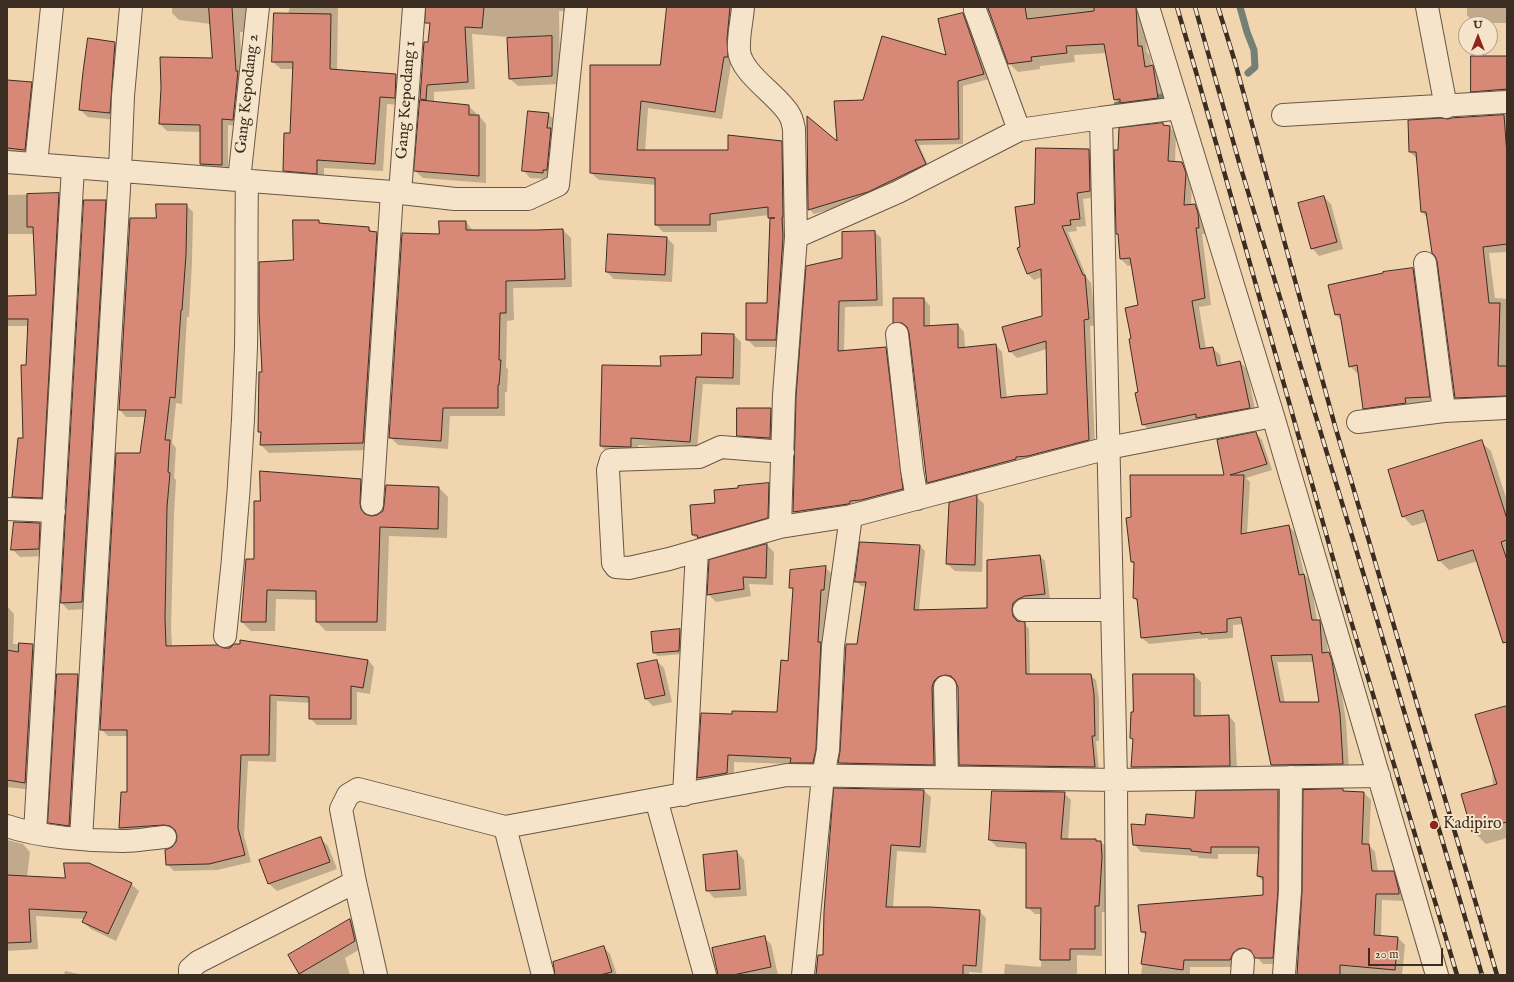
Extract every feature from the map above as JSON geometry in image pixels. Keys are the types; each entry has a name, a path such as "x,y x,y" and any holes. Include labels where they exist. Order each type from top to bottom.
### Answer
{"street":[{"path":"36,164 52,7"},
{"path":"81,839 120,171 123,96 131,7"},
{"name":"Gang Kepodang 2","path":"225,636 234,561 239,490 246,347 243,180 258,7"},
{"name":"Gang Kepodang 1","path":"372,504 396,192 414,7"},
{"path":"7,162 396,192 455,199 528,199 558,185 576,7"},
{"path":"743,7 739,50 742,60 755,78 785,108 790,116 794,129 796,237 784,395 780,527"},
{"path":"1148,7 1273,416 1437,975"},
{"path":"1427,7 1446,107"},
{"path":"975,10 1019,130"},
{"path":"1283,115 1446,107 1507,102"},
{"path":"796,237 898,192 1019,130 1179,108"},
{"path":"1101,118 1116,780 1117,975"},
{"path":"35,833 73,167"},
{"path":"1425,263 1444,411"},
{"path":"897,334 912,470 917,499"},
{"path":"1358,422 1444,411 1507,408"},
{"path":"783,452 721,447 699,457 610,460 608,470 613,563 616,567 630,568 669,559 780,527 851,516 1108,448 1273,416"},
{"path":"7,509 54,511"},
{"path":"804,975 823,776 828,750 833,646 851,516"},
{"path":"684,794 697,551"},
{"path":"1024,610 1112,610"},
{"path":"944,687 947,777"},
{"path":"376,975 355,882 341,809 348,794 358,789 505,827 787,775 1116,780 1379,776"},
{"path":"1284,975 1290,891 1291,777"},
{"path":"656,799 706,975"},
{"path":"7,826 35,833 81,839 123,841 165,837"},
{"path":"505,827 543,975"},
{"path":"190,975 190,969 198,962 355,882"}],"building":[{"path":"209,7 232,7 236,71 238,71 233,120 222,119 222,165 200,164 200,125 159,124 161,88 160,57 212,58"},
{"path":"426,7 484,7 482,28 465,27 468,82 427,85 426,100 420,99 424,42 428,42 430,23 425,23"},
{"path":"667,7 730,7 727,39 728,57 724,57 715,112 641,101 637,150 728,150 728,135 782,141 783,237 776,340 746,340 746,303 767,303 770,218 768,218 768,207 710,214 710,225 655,225 655,178 590,173 590,65 660,65"},
{"path":"1025,7 1027,19 1094,11 1094,7 1136,7 1138,46 1142,46 1145,67 1153,65 1158,98 1120,103 1120,99 1114,100 1104,44 1066,46 1067,53 1031,57 1032,61 1008,64 988,8"},
{"path":"274,13 331,14 330,69 396,74 395,98 380,97 375,164 317,160 317,174 283,171 284,133 290,133 293,62 272,62"},
{"path":"963,13 984,74 958,81 959,139 915,140 926,164 868,192 808,210 807,116 837,141 834,101 863,100 882,36 946,55 938,19"},
{"path":"552,36 552,76 509,79 507,38"},
{"path":"88,38 115,42 110,113 79,110"},
{"path":"1471,56 1507,56 1507,89 1471,92"},
{"path":"7,80 32,82 25,150 7,148"},
{"path":"420,100 469,105 469,115 479,115 479,176 414,171"},
{"path":"528,111 549,113 547,128 551,128 547,170 543,170 543,173 522,171"},
{"path":"1504,115 1507,155 1507,244 1483,247 1489,303 1500,303 1498,366 1507,366 1507,396 1455,398 1437,261 1432,253 1426,212 1421,212 1416,152 1409,152 1408,120"},
{"path":"1163,123 1163,125 1170,126 1168,161 1182,162 1186,173 1184,205 1195,204 1198,213 1199,228 1196,228 1205,298 1192,301 1200,349 1213,347 1217,366 1240,361 1250,408 1196,418 1196,414 1142,425 1135,393 1138,392 1129,339 1131,338 1125,308 1138,305 1130,258 1120,259 1118,234 1116,234 1114,150 1118,150 1119,128"},
{"path":"1036,148 1089,149 1090,191 1077,193 1080,219 1070,220 1071,225 1062,226 1083,275 1085,275 1089,319 1084,320 1089,440 1028,456 1016,457 1016,459 927,483 909,333 907,327 902,323 893,323 893,298 924,298 924,326 958,324 958,348 996,344 1001,398 1047,394 1046,341 1009,352 1002,327 1042,316 1041,269 1027,274 1017,248 1020,247 1015,207 1034,204"},
{"path":"59,193 42,498 12,497 18,438 23,438 21,365 26,365 28,319 7,319 7,296 36,295 33,227 27,227 27,194"},
{"path":"1324,196 1337,242 1311,249 1298,203"},
{"path":"84,200 106,200 82,602 61,603"},
{"path":"156,204 187,204 186,255 175,398 170,397 165,440 170,440 168,472 170,473 167,507 165,618 166,646 217,645 224,648 230,648 234,644 240,644 240,640 368,660 363,688 351,686 351,719 309,719 309,697 270,695 269,755 241,755 238,828 245,855 209,864 166,865 165,850 172,847 176,842 177,836 175,830 170,826 164,825 119,828 121,792 127,792 127,730 100,730 116,453 140,453 146,410 119,410 130,218 156,218"},
{"path":"293,220 319,220 319,223 369,227 369,231 377,232 363,443 260,445 261,432 258,432 259,372 262,372 259,311 259,262 293,260"},
{"path":"439,221 466,221 466,230 563,229 565,279 506,281 506,313 500,313 499,360 501,360 498,385 498,408 443,408 441,441 389,438 402,233 439,234"},
{"path":"875,231 877,300 839,301 838,351 886,347 903,489 861,500 850,501 848,504 793,512 796,396 806,266 842,258 842,232"},
{"path":"608,234 667,237 665,275 606,272"},
{"path":"1413,268 1430,397 1405,398 1406,403 1363,409 1357,365 1349,367 1340,314 1335,315 1328,285 1383,272"},
{"path":"702,333 734,334 733,378 696,377 690,442 631,438 631,447 600,446 602,365 661,366 660,356 701,355"},
{"path":"737,408 771,408 770,438 737,436"},
{"path":"1256,432 1267,464 1230,475 1244,475 1241,534 1289,525 1299,575 1304,574 1312,620 1320,620 1322,653 1329,652 1332,661 1340,714 1343,764 1271,765 1241,617 1227,619 1227,632 1201,634 1201,632 1141,638 1137,599 1133,598 1134,562 1131,562 1126,518 1131,517 1130,475 1224,475 1217,440","holes":["1312,655 1319,702 1280,702 1271,656"]},
{"path":"1482,440 1507,519 1507,540 1501,542 1507,560 1507,642 1503,643 1473,550 1438,561 1423,510 1402,517 1388,470"},
{"path":"260,471 361,479 361,509 365,514 371,516 377,515 383,511 386,485 439,487 438,529 380,527 377,622 316,622 316,591 267,590 266,622 241,622 246,559 254,559 254,501 260,501"},
{"path":"769,483 768,518 698,538 697,535 692,535 690,505 715,503 714,490"},
{"path":"977,495 975,565 946,564 949,503"},
{"path":"14,522 40,523 39,549 11,550"},
{"path":"860,542 920,545 914,610 987,608 987,560 1040,555 1045,594 1025,596 1018,599 1013,603 1012,610 1013,616 1017,621 1025,622 1026,674 1091,674 1094,694 1095,736 1092,736 1095,767 959,765 958,687 955,680 951,676 945,675 938,677 934,681 932,687 934,765 838,763 846,644 857,644 866,582 855,582"},
{"path":"767,544 766,578 743,577 744,589 707,595 709,560"},
{"path":"826,566 824,590 821,590 818,642 821,642 816,749 813,763 790,763 791,758 728,755 727,773 697,778 701,713 732,714 732,711 777,712 781,660 788,661 793,588 789,588 790,570"},
{"path":"680,629 679,651 653,653 651,632"},
{"path":"19,643 33,644 25,783 7,780 7,650 18,652"},
{"path":"657,660 665,695 645,699 637,664"},
{"path":"57,674 78,674 69,826 48,823"},
{"path":"1133,674 1194,674 1194,716 1229,715 1230,766 1131,767 1133,739 1130,738 1131,712 1133,712"},
{"path":"1507,706 1507,822 1472,832 1461,794 1497,784 1475,715"},
{"path":"834,788 924,790 920,847 891,845 886,907 930,907 980,910 976,966 963,965 963,975 816,975 818,955 823,955 824,912"},
{"path":"1343,789 1343,791 1364,792 1362,844 1369,844 1372,871 1394,871 1399,894 1376,894 1374,935 1398,937 1395,970 1340,965 1340,975 1297,975 1302,891 1303,790"},
{"path":"1278,790 1278,890 1273,958 1255,958 1250,950 1243,948 1238,949 1233,953 1230,960 1184,960 1183,970 1141,964 1146,932 1141,932 1138,905 1263,895 1263,877 1257,876 1259,847 1211,847 1211,853 1191,851 1191,849 1133,845 1131,824 1145,825 1146,814 1194,818 1196,791"},
{"path":"992,791 1065,792 1061,839 1096,839 1096,841 1101,841 1102,857 1099,906 1095,906 1095,949 1070,949 1070,960 1040,960 1041,908 1026,908 1026,843 989,840"},
{"path":"321,837 330,862 268,884 259,860"},
{"path":"737,851 740,889 706,891 703,855"},
{"path":"64,863 89,863 132,883 108,934 82,922 87,912 29,909 31,942 7,943 7,875 65,878"},
{"path":"350,919 355,941 299,974 288,955"},
{"path":"765,936 771,967 733,975 718,975 712,948"},
{"path":"604,946 612,972 600,975 555,975 553,962"}],"waterway":[{"path":"1240,7 1254,50 1255,67 1248,73"},
{"path":"1117,105 1162,97"}],"railway":[{"path":"1177,7 1345,601 1457,975"},
{"path":"1195,7 1239,162 1365,579 1482,975"},
{"path":"1218,7 1235,62 1335,426 1497,975"}],"place":[{"name":"Kadipiro","path":"1434,825"}]}
